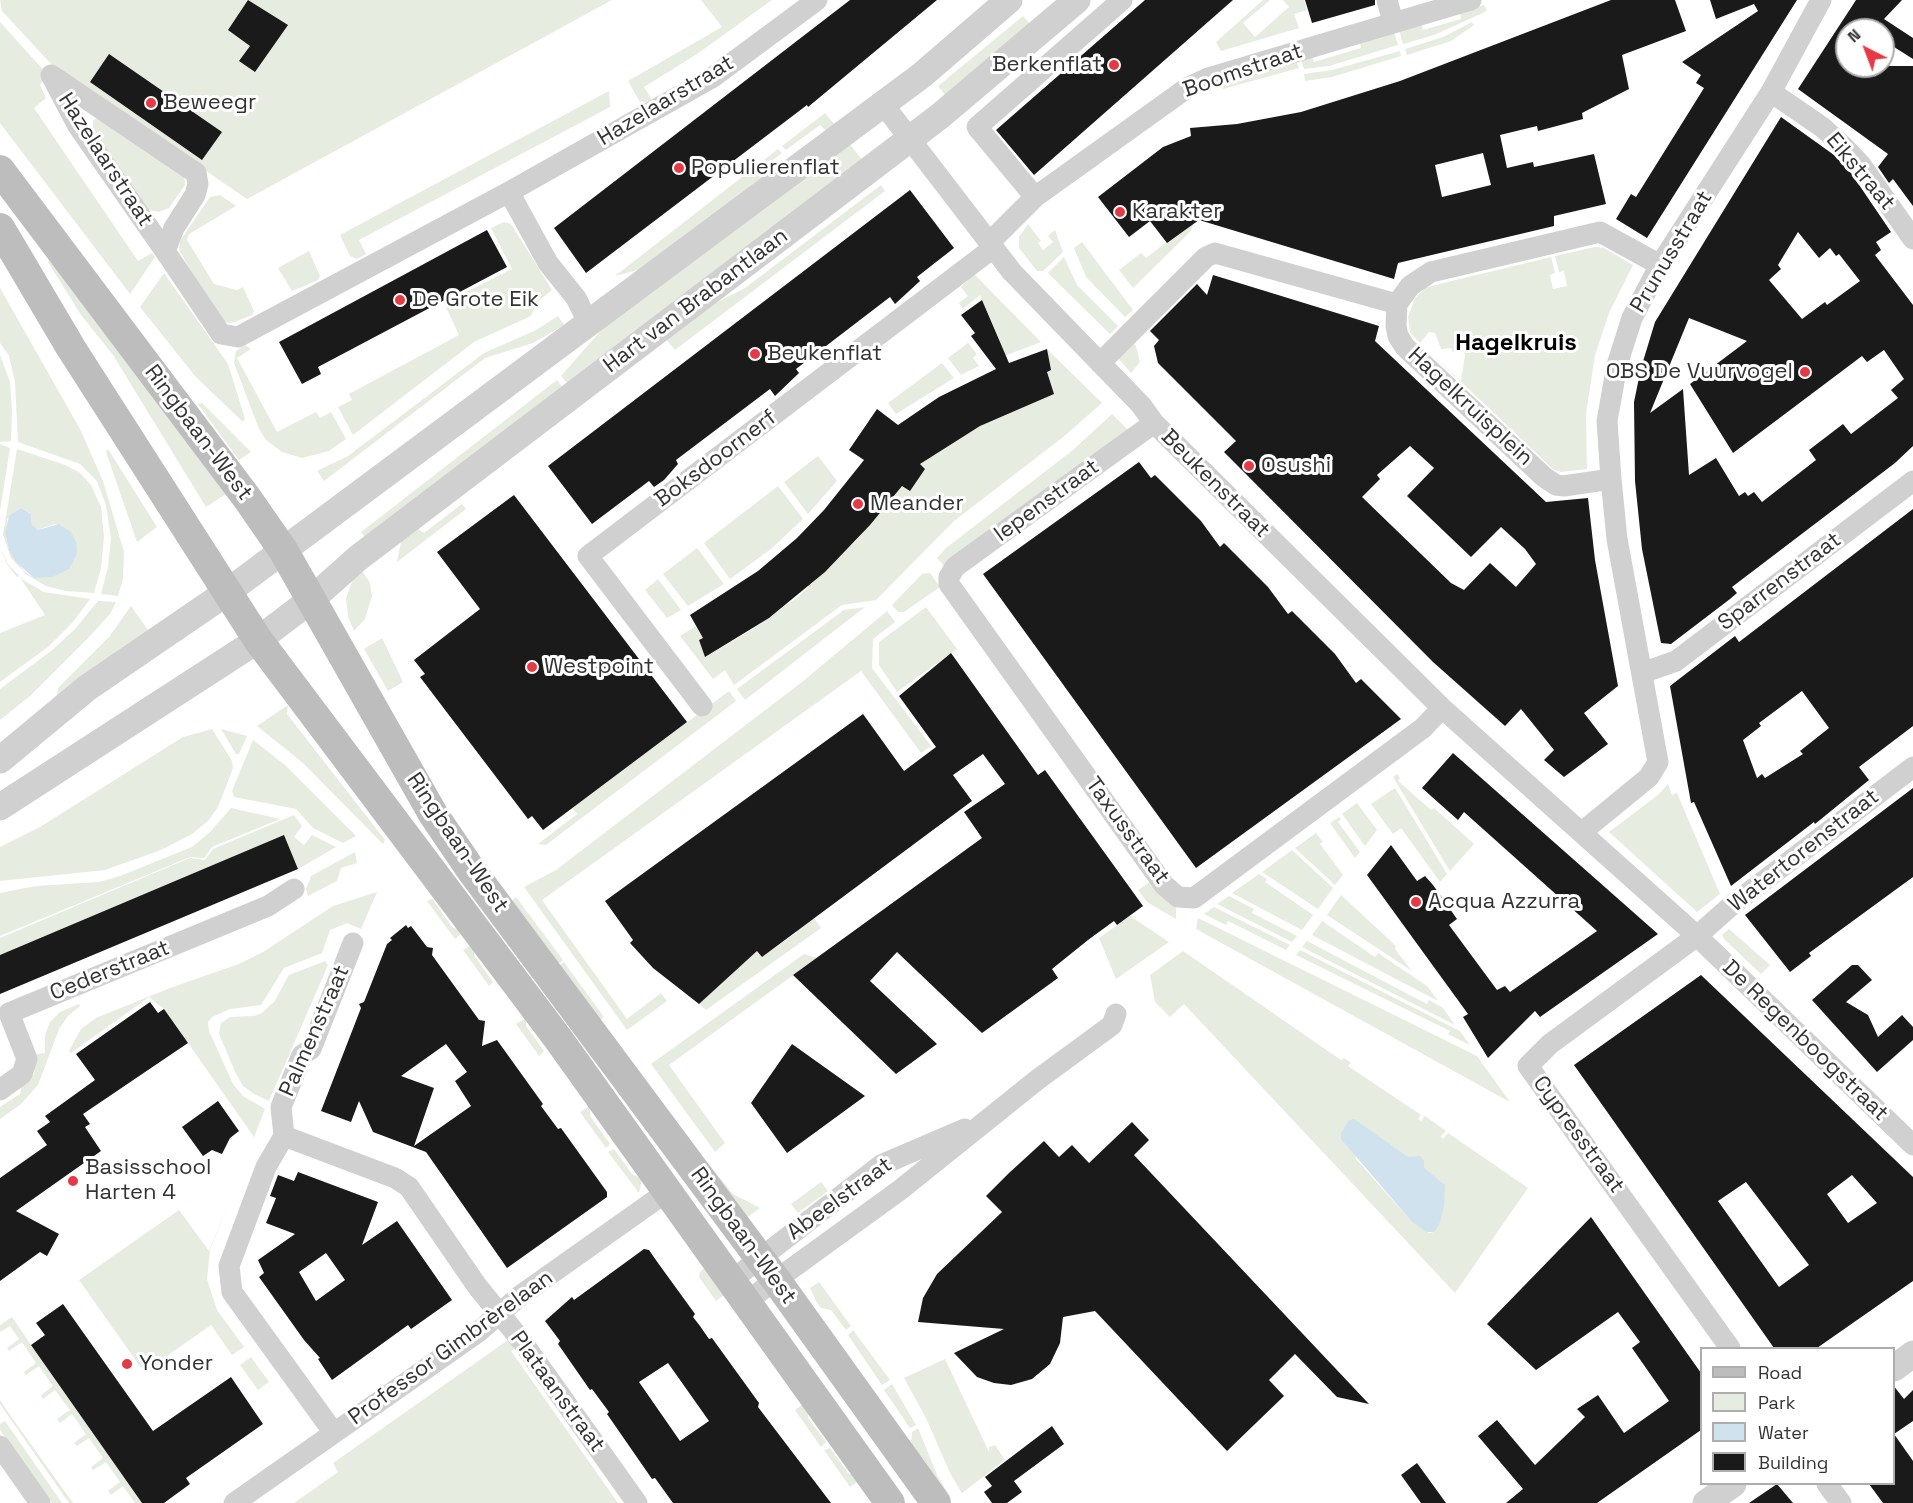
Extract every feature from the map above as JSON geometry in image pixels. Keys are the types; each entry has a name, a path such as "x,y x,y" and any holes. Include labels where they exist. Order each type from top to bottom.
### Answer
{"main road":[{"name":"Ringbaan-West","path":"0,170 247,498 283,550 446,832 768,1269 936,1503"},
{"name":"Ringbaan-West","path":"0,228 70,348 258,640 559,1040 890,1503"}],"street":[{"name":"Hazelaarstraat","path":"165,250 174,228 195,195 198,184 196,174 51,75 78,126 221,334 237,337 509,192 712,77 817,0"},
{"name":"Hart van Brabantlaan","path":"0,760 87,688 226,593 922,75 1009,0"},
{"name":"Hart van Brabantlaan","path":"0,807 258,640 312,599 358,558 909,139 1077,0"},
{"path":"1035,197 977,127 1122,0"},
{"path":"1387,0 1394,22"},
{"name":"Boomstraat","path":"991,245 1035,197 1187,88 1208,78 1471,0"},
{"name":"Prunusstraat","path":"1582,832 1654,771 1657,749 1617,539 1607,421 1617,364 1632,318 1660,265 1771,92 1821,0"},
{"name":"Eikstraat","path":"1771,92 1822,127 1843,146 1861,165 1913,239"},
{"name":"Beukenstraat","path":"883,104 1012,272 1142,405 1154,423 1442,708 1582,832"},
{"path":"509,192 548,263 576,298 588,322"},
{"path":"1100,363 1206,256 1215,253 1397,304 1410,286 1431,272 1600,232 1660,265"},
{"name":"Boksdoornerf","path":"702,706 588,556 991,245"},
{"name":"Hagelkruisplein","path":"1397,304 1396,326 1398,336 1405,347 1544,477 1556,485 1564,486 1611,479"},
{"name":"Iepenstraat","path":"949,584 949,577 955,567 1154,423"},
{"name":"Sparrenstraat","path":"1642,673 1676,661 1913,481"},
{"name":"Taxusstraat","path":"949,584 1164,885 1178,897 1194,898 1423,728 1442,708"},
{"name":"Watertorenstraat","path":"1697,936 1732,905 1913,767"},
{"name":"De Regenboogstraat","path":"1582,832 1697,936 1913,1145"},
{"name":"Cederstraat","path":"0,1090 22,1074 27,1059 9,1013 268,906 294,889"},
{"name":"Cypresstraat","path":"1697,936 1550,1044 1528,1066 1729,1347"},
{"name":"Palmenstraat","path":"284,1136 281,1107 302,1055 311,1049 353,943"},
{"name":"Abeelstraat","path":"768,1269 900,1190 1112,1025 1116,1014"},
{"name":"Abeelstraat","path":"739,1291 768,1269 881,1165 990,1118"},
{"path":"284,1136 266,1167 233,1250 229,1266 230,1284 238,1302 334,1433"},
{"name":"Plataanstraat","path":"284,1136 403,1181 637,1503"},
{"name":"Professor Gimbrèrelaan","path":"234,1503 477,1333 521,1295 668,1191"},
{"path":"1895,1367 1913,1354"},
{"path":"0,1446 40,1503"},
{"path":"1706,1503 1732,1485"},
{"path":"1828,1485 1841,1503"}],"green space":[{"path":"0,0 612,0 247,199 53,66 2,11"},
{"path":"701,0 772,0 697,54 644,87 652,100 641,104 628,81 722,27"},
{"path":"1263,0 1270,0 1243,23 1255,37 1289,7 1283,0 1304,0 1307,10 1294,14 1299,28 1221,51 1216,42"},
{"path":"1484,5 1487,11 1434,35 1403,44 1399,30 1421,24 1423,30 1461,19 1460,12"},
{"path":"1023,16 1031,25 946,96 938,86"},
{"path":"0,22 47,74 40,85 46,98 34,108 138,261 152,253 155,257 130,294 0,123"},
{"path":"1472,22 1474,25 1451,41 1407,55 1405,49 1443,37"},
{"path":"1394,32 1398,45 1329,66 1304,69 1301,59 1312,56 1314,62 1361,48 1360,41"},
{"path":"1400,51 1401,56 1332,77 1305,81 1304,74 1332,70"},
{"path":"1296,60 1299,68 1223,89 1221,82"},
{"path":"609,91 610,107 359,240 366,254 357,259 350,256 340,235"},
{"path":"825,113 836,126 827,132 820,125 786,150 782,146"},
{"path":"98,117 184,172 185,185 169,208 159,212 149,210 93,130 93,121"},
{"path":"849,143 862,160 568,384 561,376 612,318"},
{"path":"778,149 782,153 770,162 775,170 638,270 615,276"},
{"path":"881,185 885,191 675,350 666,339 698,312 745,288"},
{"path":"220,195 236,206 189,234 187,240 214,284 237,290 243,287 254,311 252,315 232,323 223,322 200,289 179,249 180,241 210,197"},
{"path":"504,222 511,224 552,290 537,302 531,316 474,342 353,435 338,407 352,400 349,394 459,335 444,303 512,269 491,228"},
{"path":"1028,224 1041,241 1038,243 1043,250 1053,242 1048,236 1045,238 1055,230 1063,252 1043,271 1037,271 1019,248 1019,237"},
{"path":"1190,224 1193,225 1191,231 1133,288 1119,270 1141,253 1146,258"},
{"path":"1082,242 1133,310 1125,317 1086,277 1074,248"},
{"path":"1595,247 1604,248 1633,265 1609,313 1595,355 1586,414 1587,469 1561,472 1553,469 1425,348 1461,381 1465,355 1461,346 1453,352 1451,348 1441,349 1435,333 1429,332 1420,343 1410,332 1408,317 1415,298 1427,287 1551,257 1555,273 1550,275 1553,289 1567,286 1564,271 1559,272 1555,256"},
{"path":"309,251 320,276 318,280 292,291 278,268"},
{"path":"1064,257 1077,285 1118,326 1110,334 1048,273"},
{"path":"52,259 226,494 206,507 113,355 81,315 48,262"},
{"path":"164,273 228,364 245,419 243,422 195,376 140,307"},
{"path":"974,274 1041,342 991,361 983,351 999,339 980,295 963,309 959,303 968,296 961,287"},
{"path":"0,288 80,429 103,481 124,552 123,579 118,596 101,594 108,567 111,538 106,505 97,481 80,464 18,442 15,382 9,356 0,343"},
{"path":"558,316 564,325 533,343 485,358 324,481 317,471 348,456 484,353 536,330"},
{"path":"1131,341 1136,346 1140,362 1131,373 1118,358"},
{"path":"968,343 977,354 973,358 979,366 961,375 948,358"},
{"path":"245,345 251,349 237,358 277,432 316,412 320,418 331,412 346,439 329,451 302,458 282,452 266,440 259,429 234,363 236,351"},
{"path":"1047,349 1102,403 1062,438 954,521 876,600 842,605 734,685 725,670 713,679 680,636 696,626 703,638 699,640 706,657 753,629 799,596 855,542 913,471 928,458 980,426 1054,394 1046,371 1050,370"},
{"path":"0,355 10,382 12,411 11,441 0,442"},
{"path":"942,363 954,378 896,414 888,403"},
{"path":"557,380 563,388 366,538 361,532"},
{"path":"202,403 251,452 239,460 198,404"},
{"path":"1112,414 1129,431 946,568 937,558 946,548 1073,450"},
{"path":"0,444 10,448 0,511"},
{"path":"17,449 79,472 91,485 101,507 104,537 101,568 94,593 66,591 46,586 27,575 11,558 3,535","holes":["21,508 31,514 32,525 38,530 54,524 63,526 34,578 24,571 9,550 6,538 7,519"]},
{"path":"108,449 157,527 137,542 106,452"},
{"path":"818,456 837,481 808,514 784,482"},
{"path":"778,486 803,519 771,549 730,579 704,543"},
{"path":"462,504 466,509 397,562 401,542 418,529 424,533"},
{"path":"0,546 7,563 23,580 44,592 90,599 73,622 48,647 0,682 0,633 45,615 19,576 17,577 6,563"},
{"path":"697,548 724,584 688,606 663,574"},
{"path":"361,569 370,583 372,596 365,619 354,631 348,616 346,598 352,582"},
{"path":"930,573 940,587 904,612 898,612 892,605 922,574"},
{"path":"658,579 681,610 667,618 645,590"},
{"path":"98,601 116,602 110,614 90,636 30,696 0,720 0,689 51,651 74,630"},
{"path":"131,606 150,633 57,698 58,688 109,637"},
{"path":"865,607 745,700 737,689 844,610"},
{"path":"926,607 957,649 897,692 879,665 879,642"},
{"path":"887,611 895,622 873,639 872,668 931,746 921,753 861,671 542,900 627,1019 661,993 667,1001 627,1030 524,887 556,870 802,682"},
{"path":"382,638 403,682 388,691 364,649"},
{"path":"729,691 736,701 546,845 538,844 577,814 572,808"},
{"path":"288,705 287,714 385,840 383,844 303,763 257,726"},
{"path":"212,729 232,761 233,768 218,807 208,821 192,834 161,850 105,870 0,881 0,847 40,827 183,737"},
{"path":"221,729 247,736 239,754 236,754"},
{"path":"253,740 285,765 356,836 343,843 313,828 296,809 234,797 232,791"},
{"path":"1397,774 1400,778 1398,781 1431,810 1434,808 1474,844 1450,871 1393,777"},
{"path":"1668,784 1672,795 1677,793 1720,894 1697,912 1609,832 1658,795"},
{"path":"1395,788 1447,874 1440,882 1401,828 1393,834 1371,804"},
{"path":"1357,803 1377,830 1365,846 1342,814"},
{"path":"231,808 280,819 212,847 204,858 190,857 0,936 0,893 36,886 99,882 120,876 192,847 210,832"},
{"path":"294,815 302,826 294,837 304,845 312,835 336,847 298,869 284,836 0,955 0,938 190,858 205,860 213,849"},
{"path":"1339,817 1341,819 1338,822 1360,852 1355,858 1330,823"},
{"path":"1316,833 1323,842 1320,844 1343,875 1335,885 1295,848"},
{"path":"1292,850 1333,888 1318,909 1262,872"},
{"path":"355,852 357,863 341,868 337,881 308,896 306,889 311,876"},
{"path":"1259,874 1267,879 1265,882 1313,915 1302,930 1232,893"},
{"path":"1153,880 1176,901 1176,919 1147,902 1138,890"},
{"path":"377,892 361,929 347,923 330,930 322,953 284,968 261,1005 230,1009 212,1017 208,1022 209,1031 233,1084 243,1096 265,1109 244,1163 254,1137 164,1009 149,997 71,1053 69,1051 81,1029 96,1018 170,988 239,964 263,952 333,906"},
{"path":"1341,895 1396,946 1395,949 1412,971 1327,915"},
{"path":"1229,896 1254,909 1252,913 1297,936 1292,942 1217,904"},
{"path":"516,897 563,960 556,966 509,903"},
{"path":"432,899 453,928 465,930 455,939 427,901"},
{"path":"1214,907 1290,945 1286,950 1228,921 1226,925 1204,914"},
{"path":"1130,916 1169,942 1116,979 1099,938"},
{"path":"814,918 821,928 706,1010 699,1004 757,951 762,957 797,932 794,928 800,929"},
{"path":"1198,918 1477,1056 1510,1102 1196,929"},
{"path":"1322,921 1375,957 1378,953 1427,986 1438,1001 1312,935"},
{"path":"1729,929 1770,965 1761,974 1724,939 1722,935"},
{"path":"1307,941 1427,1004 1429,1000 1443,1008 1455,1025 1302,947"},
{"path":"474,943 474,955 493,982 489,986 463,950"},
{"path":"1300,950 1460,1031 1470,1045 1448,1034 1450,1031 1296,955"},
{"path":"1183,951 1341,1060 1344,1058 1351,1063 1348,1066 1421,1115 1418,1119 1421,1121 1425,1116 1446,1131 1441,1136 1443,1139 1448,1133 1528,1188 1455,1293 1184,1004 1170,1017 1155,1002 1150,975","holes":["1351,1119 1443,1183 1444,1207 1434,1232 1429,1233 1412,1222 1356,1159"]},
{"path":"804,954 817,958 669,1065 725,1143 715,1152 651,1064"},
{"path":"325,961 328,965 269,1101 243,1086 219,1034 221,1023 230,1017 254,1016 262,1013 274,1002 289,975"},
{"path":"564,962 604,1017 598,1022 557,967"},
{"path":"79,1004 80,1006 68,1016 59,1029 38,1085 21,1104 0,1119 0,1107 20,1094 22,1085 34,1074 37,1054 45,1053 45,1035 50,1022 60,1012"},
{"path":"526,1018 526,1026 544,1051 539,1056 516,1024"},
{"path":"591,1105 590,1116 610,1144 606,1148 580,1112"},
{"path":"614,1149 632,1174 642,1179 639,1193 608,1152"},
{"path":"711,1167 733,1194 760,1208 745,1219 708,1170"},
{"path":"821,1182 828,1191 798,1213 791,1204"},
{"path":"230,1199 210,1250 207,1279 217,1310 244,1347 232,1355 211,1325 144,1372 79,1280 179,1210 209,1251"},
{"path":"707,1266 727,1293 716,1301 699,1277 700,1272"},
{"path":"819,1282 851,1326 846,1330 831,1310 821,1308 816,1301 810,1288"},
{"path":"12,1317 142,1503 135,1503 123,1486 111,1495 108,1491 120,1482 106,1462 93,1470 91,1467 103,1458 89,1438 77,1446 74,1443 86,1434 72,1414 60,1423 57,1419 70,1410 55,1390 43,1399 41,1395 53,1386 39,1366 26,1375 24,1372 36,1363 22,1342 9,1351 7,1348 19,1339 10,1326 0,1332 0,1325"},
{"path":"853,1330 890,1380 882,1385 848,1335"},
{"path":"511,1338 516,1347 511,1351 618,1503 294,1503 338,1472 333,1463"},
{"path":"251,1357 269,1382 258,1390 240,1365"},
{"path":"945,1359 989,1452 989,1447 995,1445 1005,1460 962,1493 904,1378"},
{"path":"892,1384 916,1425 910,1428 884,1390"},
{"path":"0,1400 73,1503 69,1503 0,1404"},
{"path":"806,1402 809,1407 808,1418 826,1442 821,1447 795,1410"},
{"path":"5,1421 62,1503 52,1503 0,1430 0,1424"},
{"path":"918,1428 937,1475 951,1498 943,1503 911,1445 912,1432"},
{"path":"830,1448 848,1473 861,1479 850,1487 824,1450"}],"water":[{"path":"21,508 31,514 32,525 38,530 59,524 71,532 76,542 77,554 69,569 52,577 34,578 16,562 9,550 5,532 9,516"},
{"path":"1354,1119 1408,1157 1420,1156 1424,1161 1424,1168 1445,1185 1444,1207 1439,1225 1434,1232 1426,1232 1412,1222 1341,1139 1341,1133 1349,1120"}],"building":[{"path":"248,0 288,25 255,72 239,61 250,46 228,30"},
{"name":"Populierenflat","path":"850,0 937,0 808,107 807,105 586,273 554,228"},
{"name":"Berkenflat","path":"1145,0 1233,0 1034,175 996,130"},
{"path":"1305,0 1375,0 1375,5 1312,23"},
{"path":"1611,0 1675,0 1686,31 1622,55 1629,89 1582,113 1583,119 1538,131 1537,126 1500,135 1507,168 1533,162 1534,167 1594,154 1606,204 1554,216 1554,226 1398,263 1394,279 1199,220 1167,243 1150,221 1129,237 1098,197 1163,147 1191,136 1190,128 1237,124 1301,112 1400,81","holes":["1483,153 1491,185 1442,197 1435,165"]},
{"path":"1710,0 1797,0 1647,238 1616,219 1631,194 1636,197 1704,88 1696,83 1701,75 1682,62 1758,11 1754,4 1716,19"},
{"path":"1856,0 1902,0 1885,18 1844,18"},
{"path":"1895,26 1913,38 1913,59 1895,48"},
{"path":"1835,32 1835,78 1895,78 1895,66 1913,66 1913,206 1893,179 1889,183 1878,167 1888,154 1798,89"},
{"path":"109,54 222,132 202,160 90,82"},
{"path":"1781,117 1834,155 1851,173 1891,232 1876,242 1881,250 1875,255 1913,305 1913,446 1895,463 1732,587 1737,593 1671,644 1661,643 1642,549 1635,481 1634,402 1641,368 1655,322","holes":["1798,232 1819,258 1830,248 1836,256 1839,254 1860,281 1827,305 1825,302 1802,319 1769,280 1781,269 1778,265","1689,318 1747,341 1690,384 1733,453 1862,356 1867,362 1884,350 1904,379 1891,390 1898,398 1851,434 1843,424 1809,450 1816,460 1762,502 1754,492 1748,496 1745,492 1739,496 1716,458 1689,475 1683,389 1650,413"]},
{"name":"Beukenflat","path":"910,190 954,248 917,277 920,281 895,304 890,297 796,369 799,373 775,396 770,389 676,460 678,464 664,480 654,487 649,481 592,524 548,466"},
{"name":"De Grote Eik","path":"487,230 507,267 318,367 321,374 302,384 279,342"},
{"path":"1213,275 1379,326 1375,341 1546,502 1588,498 1595,560 1618,686 1584,713 1608,744 1564,777 1544,760 1554,750 1521,709 1505,726 1433,662 1224,452 1236,441 1158,363 1154,346 1159,340 1150,331 1197,284 1207,295","holes":["1410,446 1434,468 1407,496 1471,557 1501,527 1525,549 1536,564 1516,587 1490,563 1464,590 1451,583 1362,497 1380,479 1377,475"]},
{"name":"Meander","path":"982,300 1009,363 1047,349 1051,370 1047,372 1054,394 980,426 920,464 925,469 910,491 902,486 870,525 825,572 769,618 705,657 699,640 703,638 690,615 758,571 797,538 824,510 864,460 849,450 877,409 898,425 939,397 996,369 971,336 975,333 961,315"},
{"path":"1139,462 1151,478 1155,475 1201,521 1220,547 1224,543 1268,587 1288,614 1292,611 1335,654 1356,683 1361,679 1401,719 1196,868 983,574"},
{"name":"Westpoint","path":"514,495 687,722 543,830 532,816 528,819 420,677 425,674 414,660 480,609 437,552"},
{"path":"1913,509 1913,726 1859,767 1869,780 1815,824 1814,822 1731,886 1694,802 1691,803 1670,686 1735,636 1739,642","holes":["1802,691 1829,728 1800,751 1803,754 1765,778 1762,774 1757,778 1743,740 1761,726 1759,723"]},
{"path":"951,653 1038,775 1045,770 1143,906 1117,925 1114,921 1088,940 1052,969 1058,978 982,1033 897,952 870,981 937,1044 896,1074 793,975 982,838 964,812 1005,784 983,754 953,775 972,801 762,957 757,951 699,1004 653,968 630,943 633,940 605,901 863,714 904,771 936,747 899,696"},
{"name":"Acqua Azzurra","path":"1453,753 1658,934 1540,1017 1535,1011 1488,1058 1463,1017 1468,1014 1367,875 1391,845 1417,881 1425,876 1433,885 1457,919 1449,925 1497,990 1505,986 1510,992 1597,931 1464,812 1458,820 1422,788"},
{"path":"1913,788 1913,877 1809,953 1811,956 1790,972 1745,915"},
{"path":"284,835 298,869 0,994 0,955"},
{"path":"406,925 408,928 411,926 427,947 433,948 432,955 479,1020 485,1021 482,1046 497,1040 543,1104 541,1106 558,1129 561,1128 607,1192 607,1197 507,1268 426,1152 373,1132 359,1101 351,1122 321,1111 361,1008 359,1004 364,1002 387,944 392,940 390,938","holes":["446,1044 467,1072 455,1081 471,1106 414,1146 434,1088 401,1076"]},
{"path":"1852,965 1858,965 1872,980 1846,1002 1868,1015 1878,1037 1902,1015 1913,1027 1913,1040 1877,1072 1812,1000"},
{"path":"1701,975 1913,1177 1913,1281 1818,1347 1773,1347 1574,1065","holes":["1852,1175 1877,1203 1848,1223 1827,1194","1746,1182 1809,1265 1779,1287 1718,1201"]},
{"path":"150,1002 158,1013 164,1009 188,1043 83,1114 90,1124 85,1127 101,1151 16,1211 59,1234 47,1256 40,1252 0,1281 0,1178 47,1145 37,1131 50,1122 45,1116 95,1080 76,1054"},
{"path":"792,1044 865,1096 787,1153 751,1103"},
{"path":"218,1101 239,1131 230,1138 222,1154 212,1150 203,1156 182,1127"},
{"path":"1132,1122 1149,1140 1134,1155 1369,1404 1337,1397 1295,1354 1269,1380 1284,1396 1227,1451 1095,1311 1063,1317 1060,1343 1050,1364 1032,1379 1011,1385 994,1383 977,1377 954,1353 1004,1329 918,1322 923,1298 937,1274 1002,1212 986,1196 1009,1173 1044,1141 1059,1157 1072,1145 1089,1163"},
{"path":"298,1172 378,1202 362,1245 397,1221 452,1300 411,1329 408,1325 332,1380 318,1359 320,1358 304,1340 259,1277 264,1273 258,1260 295,1234 266,1223 276,1198 270,1196 278,1175 294,1181","holes":["326,1253 345,1280 316,1301 299,1272"]},
{"path":"1591,1217 1700,1372 1700,1431 1597,1503 1506,1503 1523,1489 1478,1436 1497,1420 1535,1465 1585,1417 1577,1409 1598,1395 1624,1433 1669,1401 1632,1348 1640,1342 1618,1312 1536,1370 1487,1324"},
{"path":"644,1249 649,1250 695,1314 693,1317 709,1339 712,1338 759,1403 758,1407 831,1503 673,1503 655,1478 652,1479 607,1414 609,1412 592,1389 590,1390 558,1344 560,1341 545,1321 572,1297 574,1300","holes":["668,1363 709,1421 680,1441 639,1382"]},
{"path":"63,1304 153,1431 231,1377 263,1424 186,1478 190,1484 164,1503 142,1503 31,1345 45,1335 36,1323"},
{"path":"1895,1388 1904,1399 1913,1390 1913,1421 1895,1433"},
{"path":"1052,1426 1064,1444 1014,1481 1022,1492 1007,1503 992,1503 984,1492 992,1486 985,1477"},
{"path":"1895,1435 1913,1461 1913,1503 1883,1503 1870,1485 1895,1485"},
{"path":"1417,1463 1446,1503 1421,1503 1401,1475"},
{"path":"1778,1485 1793,1503 1749,1503"}],"place":[{"name":"Berkenflat","path":"1114,65"},
{"name":"Beweegr","path":"151,103"},
{"name":"Populierenflat","path":"679,168"},
{"name":"Karakter","path":"1120,212"},
{"name":"De Grote Eik","path":"400,300"},
{"name":"Beukenflat","path":"755,354"},
{"name":"OBS De Vuurvogel","path":"1805,372"},
{"name":"Osushi","path":"1249,466"},
{"name":"Meander","path":"858,504"},
{"name":"Westpoint","path":"532,667"},
{"name":"Acqua Azzurra","path":"1416,902"},
{"name":"Basisschool Harten 4","path":"73,1181"},
{"name":"Yonder","path":"127,1364"}],"district":[{"name":"Hagelkruis","path":"1516,343"}]}
